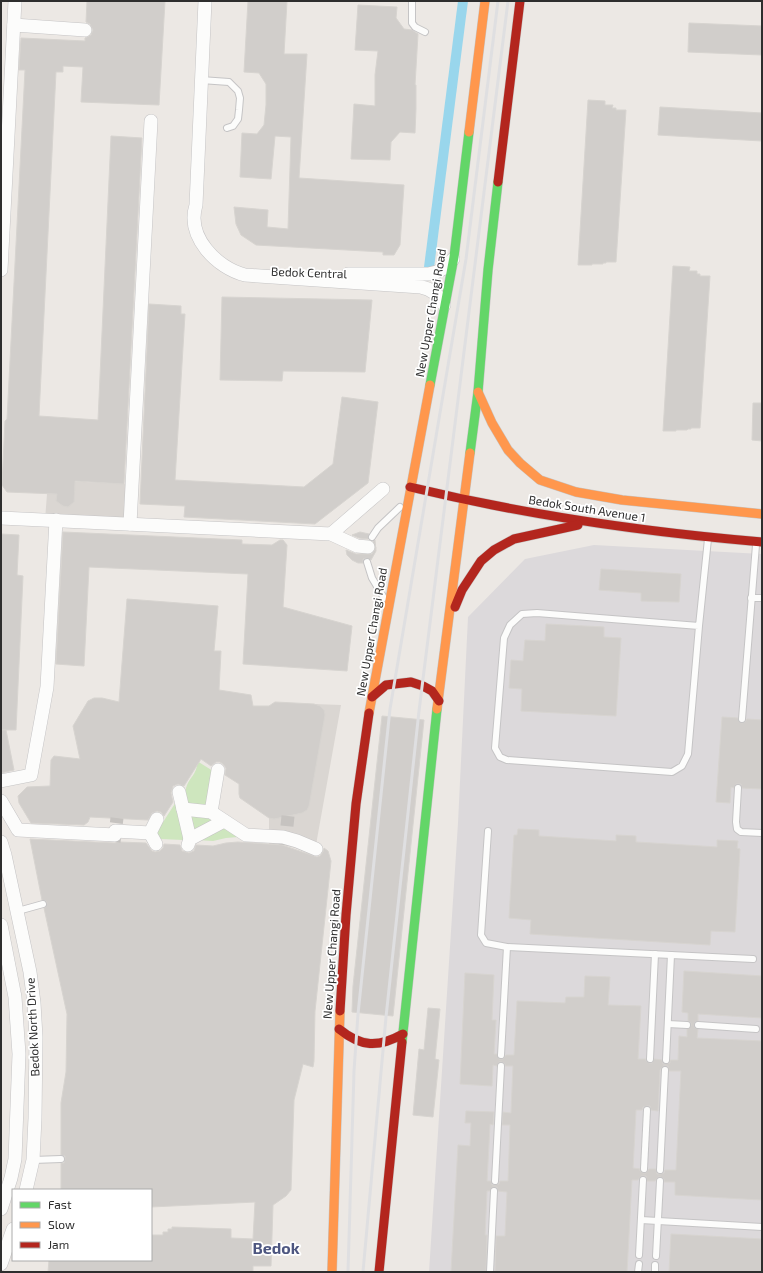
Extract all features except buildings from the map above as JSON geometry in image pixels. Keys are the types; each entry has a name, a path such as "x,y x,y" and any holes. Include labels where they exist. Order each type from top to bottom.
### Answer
{"main road":[{"name":"New Upper Changi Road","path":"332,1272 339,1029 346,915 355,820 372,697 454,257 485,1"},
{"path":"379,1272 432,752 447,625 478,392 488,270 520,1"},
{"name":"Bedok South Avenue 1","path":"478,392 492,423 508,450 520,463 540,480 576,492 622,500 762,514"},
{"name":"Bedok South Avenue 1","path":"410,487 463,500 589,522 708,537 759,541"},
{"path":"447,625 462,590 481,562 494,550 514,539 589,522"},
{"path":"372,697 386,685 411,682 432,691 439,701"},
{"path":"339,1029 353,1040 370,1045 387,1043 403,1034"}],"street":[{"path":"1,270 4,143 15,1"},
{"name":"Bedok Central","path":"204,1 196,205 194,211 195,222 201,241 214,258 232,271 251,276 423,288 431,290 437,295 444,305"},
{"path":"14,25 85,30"},
{"path":"130,524 151,121"},
{"name":"Bedok Central","path":"196,205 202,231 207,244 216,256 224,262 241,270 302,274 430,274 444,268 454,257"},
{"path":"331,534 382,489"},
{"path":"1,518 331,534 357,546 370,542"},
{"path":"1,781 31,775 47,687 56,520"},
{"path":"211,812 218,770"},
{"path":"179,792 189,842 224,821"},
{"path":"1,801 18,830 115,833 153,838 157,819"},
{"path":"183,809 211,812 246,835 283,837 298,841 316,849"},
{"name":"Bedok North Drive","path":"1,842 18,911 30,972 34,1003 36,1079 33,1160 26,1189"},
{"name":"Bedok North Drive","path":"1,925 15,997 19,1054 15,1159 11,1178 1,1209"},
{"path":"1,1264 12,1232"}],"lane":[{"path":"412,1 412,23 415,27 425,32"},
{"path":"201,80 229,82 238,90 240,98 238,119 233,126 227,128"},
{"path":"370,542 378,528 397,511 408,498"},
{"path":"699,626 537,613 522,614 510,625 504,638 495,748 500,756 507,760 672,772 682,766 688,754 708,537"},
{"path":"742,718 751,598 759,541"},
{"path":"367,562 372,578 388,607"},
{"path":"751,598 762,598"},
{"path":"738,788 737,829 741,832 762,833"},
{"path":"488,831 481,935 486,943 507,947 753,960"},
{"path":"18,911 43,904"},
{"path":"501,1054 507,947"},
{"path":"650,1059 655,954"},
{"path":"666,1060 671,955"},
{"path":"668,1024 687,1025"},
{"path":"698,1025 756,1029"},
{"path":"495,1181 501,1066"},
{"path":"660,1170 666,1070"},
{"path":"644,1169 647,1110"},
{"path":"33,1160 61,1159"},
{"path":"639,1255 643,1180"},
{"path":"656,1256 660,1181"},
{"path":"490,1272 494,1191"},
{"path":"641,1220 762,1226"},
{"path":"638,1272 639,1264"},
{"path":"655,1265 655,1272"}],"shaded area":[{"path":"128,427 135,428 130,524 45,520 47,494 57,494 56,501 63,506 68,507 74,502 74,495 64,481 126,484"},
{"path":"594,545 762,554 762,1272 429,1272 458,823 468,617 525,559"},
{"path":"314,704 341,705 314,856 295,848 269,844 269,818 274,819 302,813 320,706"}],"green space":[{"path":"197,761 213,771 208,807 188,805 185,794 187,784 195,772"},
{"path":"176,802 183,840 161,839 156,833"},
{"path":"189,815 210,816 215,820 192,832"},
{"path":"223,827 238,837 213,841 197,840"}],"water":[{"path":"458,1 468,1 434,268 424,267"}],"tunnel":[{"path":"285,845 288,816"},
{"path":"114,842 117,818"}],"railway":[{"path":"348,1272 354,1071 358,1014 390,709 466,259 498,1"},
{"path":"363,1272 386,1017 419,711 508,1"}],"traffic: fast":[{"path":"430,385 454,257 469,132"},
{"path":"470,453 478,392 488,270 498,182"},
{"path":"402,1042 437,709"}],"traffic: slow":[{"path":"469,132 485,1"},
{"path":"369,713 430,385"},
{"path":"478,392 492,423 508,450 520,463 540,480 576,492 622,500 762,514"},
{"path":"437,709 470,453"},
{"path":"332,1272 340,1011"}],"traffic: jam":[{"path":"498,182 520,1"},
{"path":"410,487 497,506 629,528 762,542"},
{"path":"455,607 462,590 481,561 494,550 514,539 578,525"},
{"path":"372,697 386,685 411,682 432,691 439,701"},
{"path":"340,1011 346,915 356,804 369,713"},
{"path":"339,1029 355,1039 370,1044 386,1042 403,1034"},
{"path":"379,1272 402,1042"}],"district":[{"name":"Bedok","path":"276,1248"}]}
